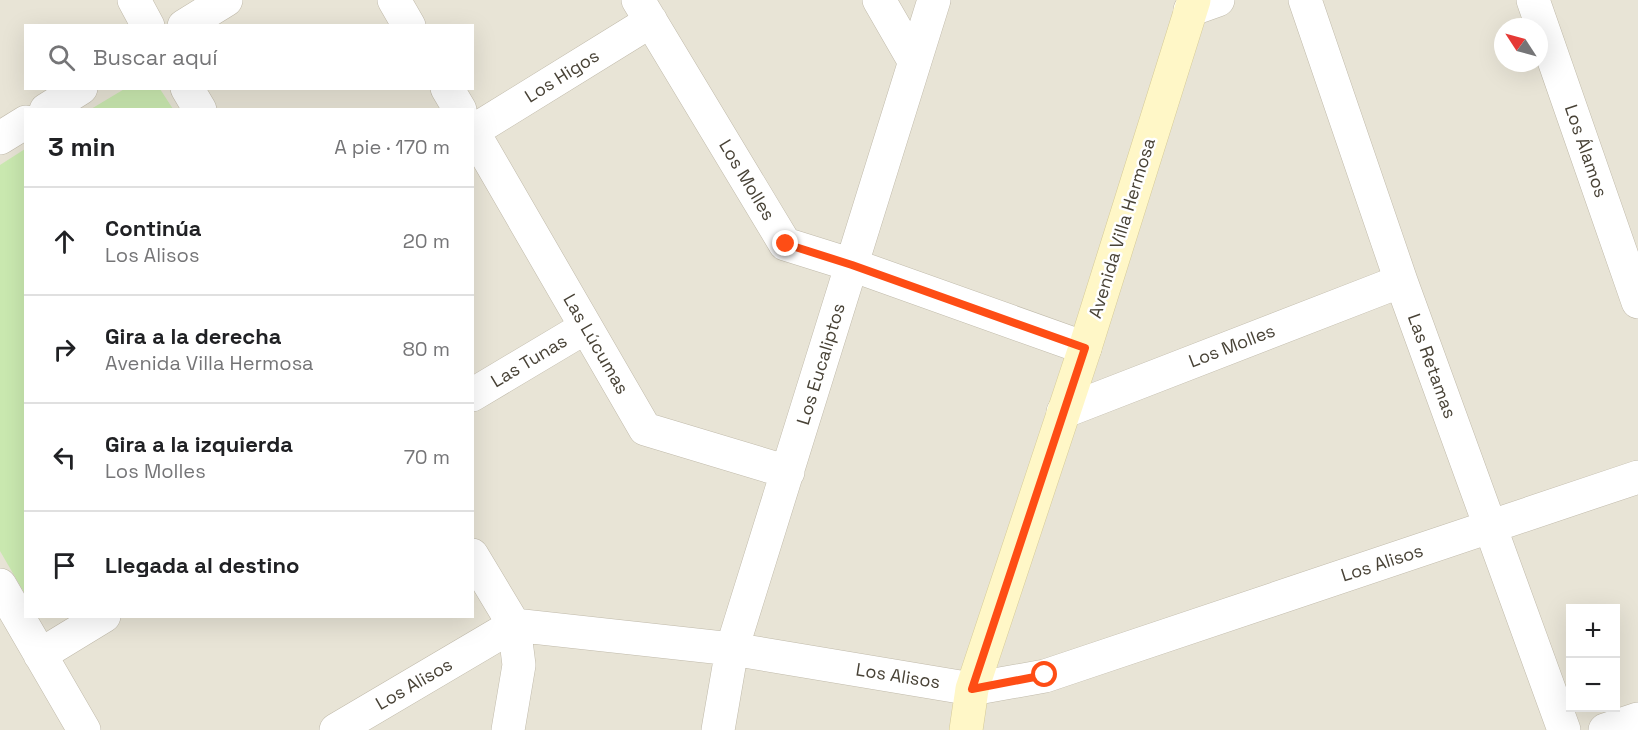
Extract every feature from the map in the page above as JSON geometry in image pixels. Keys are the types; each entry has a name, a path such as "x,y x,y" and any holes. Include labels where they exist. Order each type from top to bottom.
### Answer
{"main road":[{"name":"Avenida Villa Hermosa","path":"966,730 972,689 1201,3"}],"street":[{"path":"134,0 147,24"},
{"path":"187,24 226,0"},
{"path":"393,0 408,24"},
{"path":"879,0 913,59"},
{"name":"Los Eucaliptos","path":"718,730 732,649 852,265 913,59 934,0"},
{"name":"Las Retamas","path":"1305,0 1401,281 1564,730"},
{"name":"Los Álamos","path":"1533,0 1638,302"},
{"name":"Los Molles","path":"645,11 786,244 852,265 1085,348"},
{"name":"Los Higos","path":"474,130 645,11"},
{"path":"49,108 78,90"},
{"path":"188,90 199,108"},
{"path":"448,90 459,108"},
{"path":"0,138 24,123"},
{"name":"Las Lúcumas","path":"474,133 645,429 788,472"},
{"name":"Los Molles","path":"1063,412 1401,281"},
{"name":"Las Tunas","path":"474,394 586,327"},
{"name":"Los Alisos","path":"336,730 514,625 732,649 972,689 1045,675 1638,477"},
{"path":"474,558 514,625 519,665 508,730"},
{"path":"0,585 84,730"},
{"path":"40,655 101,618"},
{"path":"1605,730 1638,718"}],"shaded area":[{"path":"0,0 1638,0 1638,730 0,730"}],"green space":[{"path":"123,90 161,90 172,108 93,108"},
{"path":"24,150 24,592 0,551 0,165"}],"route":[{"path":"786,244 852,265 1085,348 972,689 1045,675"}]}
